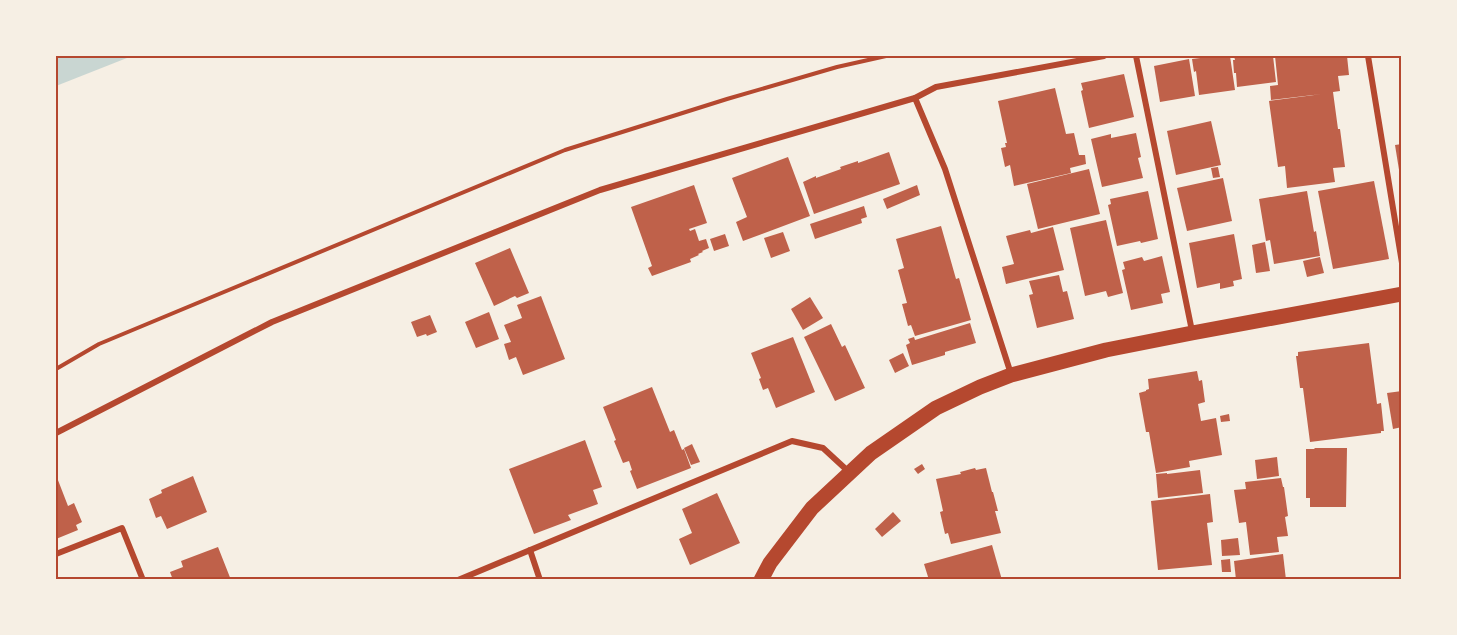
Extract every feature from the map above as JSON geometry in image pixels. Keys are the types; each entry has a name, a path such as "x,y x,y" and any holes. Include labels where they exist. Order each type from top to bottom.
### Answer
{"main road":[{"path":"761,579 770,563 812,508 871,453 936,408 1011,375 1106,350 1401,294"}],"street":[{"path":"56,433 272,322 600,190 915,98 936,87 1104,56"},
{"path":"1136,56 1192,333"},
{"path":"1368,56 1401,263"},
{"path":"915,98 945,169 1011,375"},
{"path":"458,579 792,441 823,448 849,472"},
{"path":"56,554 122,528 143,579"},
{"path":"530,550 540,579"}],"path":[{"path":"56,369 99,344 565,150 727,99 837,67 886,56"}],"shaded area":[{"path":"56,56 132,56 56,86"}],"building":[{"path":"1230,56 1235,90 1199,95 1192,59"},
{"path":"1234,56 1273,56 1276,82 1237,87"},
{"path":"1275,56 1347,56 1349,75 1338,76 1340,91 1333,92 1345,167 1333,168 1335,182 1287,188 1285,166 1278,167 1269,101 1322,94 1271,100 1270,86 1278,85"},
{"path":"1189,59 1195,96 1160,102 1154,66"},
{"path":"1124,74 1134,117 1089,128 1081,83"},
{"path":"1055,88 1066,134 1074,133 1079,155 1085,155 1086,164 1070,168 1071,173 1014,186 1010,165 1005,167 1001,148 1006,147 1005,143 1007,143 998,101"},
{"path":"1211,121 1221,165 1176,175 1167,131"},
{"path":"1136,133 1141,157 1138,158 1143,178 1102,187 1091,139 1111,134 1111,138"},
{"path":"1402,144 1402,176 1400,176 1395,145"},
{"path":"889,152 900,184 814,214 803,182 841,169 840,167"},
{"path":"788,157 810,216 743,241 736,222 747,217 732,178"},
{"path":"1218,167 1220,177 1213,178 1211,168"},
{"path":"1089,169 1100,214 1038,229 1027,184"},
{"path":"1223,178 1232,221 1187,231 1177,188"},
{"path":"1374,181 1389,259 1333,269 1318,191"},
{"path":"694,185 707,223 689,229 690,231 695,229 699,241 706,239 709,248 690,259 691,262 652,276 648,268 652,266 631,207"},
{"path":"917,185 920,195 887,209 883,199"},
{"path":"1148,191 1158,239 1117,246 1108,205 1111,204 1110,199"},
{"path":"1307,191 1320,256 1274,264 1270,240 1266,241 1259,199"},
{"path":"864,206 867,217 861,219 862,223 815,239 810,224"},
{"path":"1106,220 1123,293 1108,297 1106,291 1085,296 1070,228"},
{"path":"941,226 956,279 959,278 971,320 915,336 911,325 908,326 902,304 907,303 898,270 904,268 896,239"},
{"path":"1053,227 1064,270 1006,284 1002,267 1014,264 1006,236"},
{"path":"783,232 790,251 771,258 764,238"},
{"path":"725,234 729,246 714,251 710,239"},
{"path":"1234,234 1242,279 1233,281 1234,286 1220,289 1220,283 1197,288 1189,243"},
{"path":"1265,242 1270,271 1256,273 1252,245"},
{"path":"510,248 529,293 517,298 515,296 494,306 475,263"},
{"path":"1162,256 1170,292 1161,294 1163,303 1131,310 1122,270 1125,269 1123,262 1142,257 1144,261"},
{"path":"1320,257 1324,273 1307,277 1303,261"},
{"path":"1059,275 1063,292 1067,291 1074,319 1037,328 1029,295 1033,294 1029,281"},
{"path":"541,296 565,359 523,375 516,357 509,360 504,344 511,342 504,325 522,318 517,305"},
{"path":"810,297 823,318 803,330 791,309"},
{"path":"489,312 499,339 476,348 465,322"},
{"path":"430,315 437,332 417,337 411,322"},
{"path":"970,323 976,343 912,365 906,345 910,343 908,339 914,337 915,340"},
{"path":"831,324 842,347 845,345 865,388 835,401 804,337"},
{"path":"793,337 815,392 776,408 768,388 763,390 751,353"},
{"path":"1369,343 1377,404 1381,403 1384,431 1310,442 1303,388 1300,388 1296,356 1298,352"},
{"path":"903,353 909,366 895,373 889,360"},
{"path":"1197,371 1199,381 1202,380 1205,402 1198,404 1201,421 1216,418 1222,455 1189,461 1190,467 1156,473 1139,393 1149,389 1148,379"},
{"path":"652,387 670,432 674,430 691,468 637,489 629,461 623,463 603,407"},
{"path":"1402,391 1402,427 1393,429 1387,393"},
{"path":"1229,414 1230,421 1221,422 1220,416"},
{"path":"585,440 602,487 593,490 598,504 568,515 571,520 534,534 509,469"},
{"path":"692,444 700,462 691,465 684,448"},
{"path":"1347,448 1346,507 1310,507 1310,498 1306,498 1306,449"},
{"path":"1277,457 1279,476 1257,479 1255,460"},
{"path":"922,464 925,469 918,474 914,469"},
{"path":"975,468 976,470 986,468 998,511 995,511 1001,533 951,544 948,533 945,534 936,479 961,474 960,472"},
{"path":"1200,470 1203,493 1158,498 1156,474"},
{"path":"56,475 68,506 74,503 82,522 76,525 78,530 56,539"},
{"path":"193,476 207,512 167,529 161,516 156,518 149,499 162,493 161,490"},
{"path":"1281,478 1288,516 1285,517 1288,536 1277,537 1279,552 1250,555 1246,522 1239,523 1234,490 1246,489 1245,482"},
{"path":"717,493 740,543 690,565 679,539 692,533 682,509"},
{"path":"1210,494 1213,522 1207,523 1212,565 1158,570 1151,501"},
{"path":"893,512 901,521 882,537 875,529"},
{"path":"1238,538 1240,555 1222,556 1221,540"},
{"path":"992,545 1002,580 929,580 924,564"},
{"path":"218,547 231,580 173,580 170,572 183,567 181,561"},
{"path":"1283,554 1286,580 1236,580 1234,561"},
{"path":"1230,559 1231,572 1222,572 1221,560"}]}
